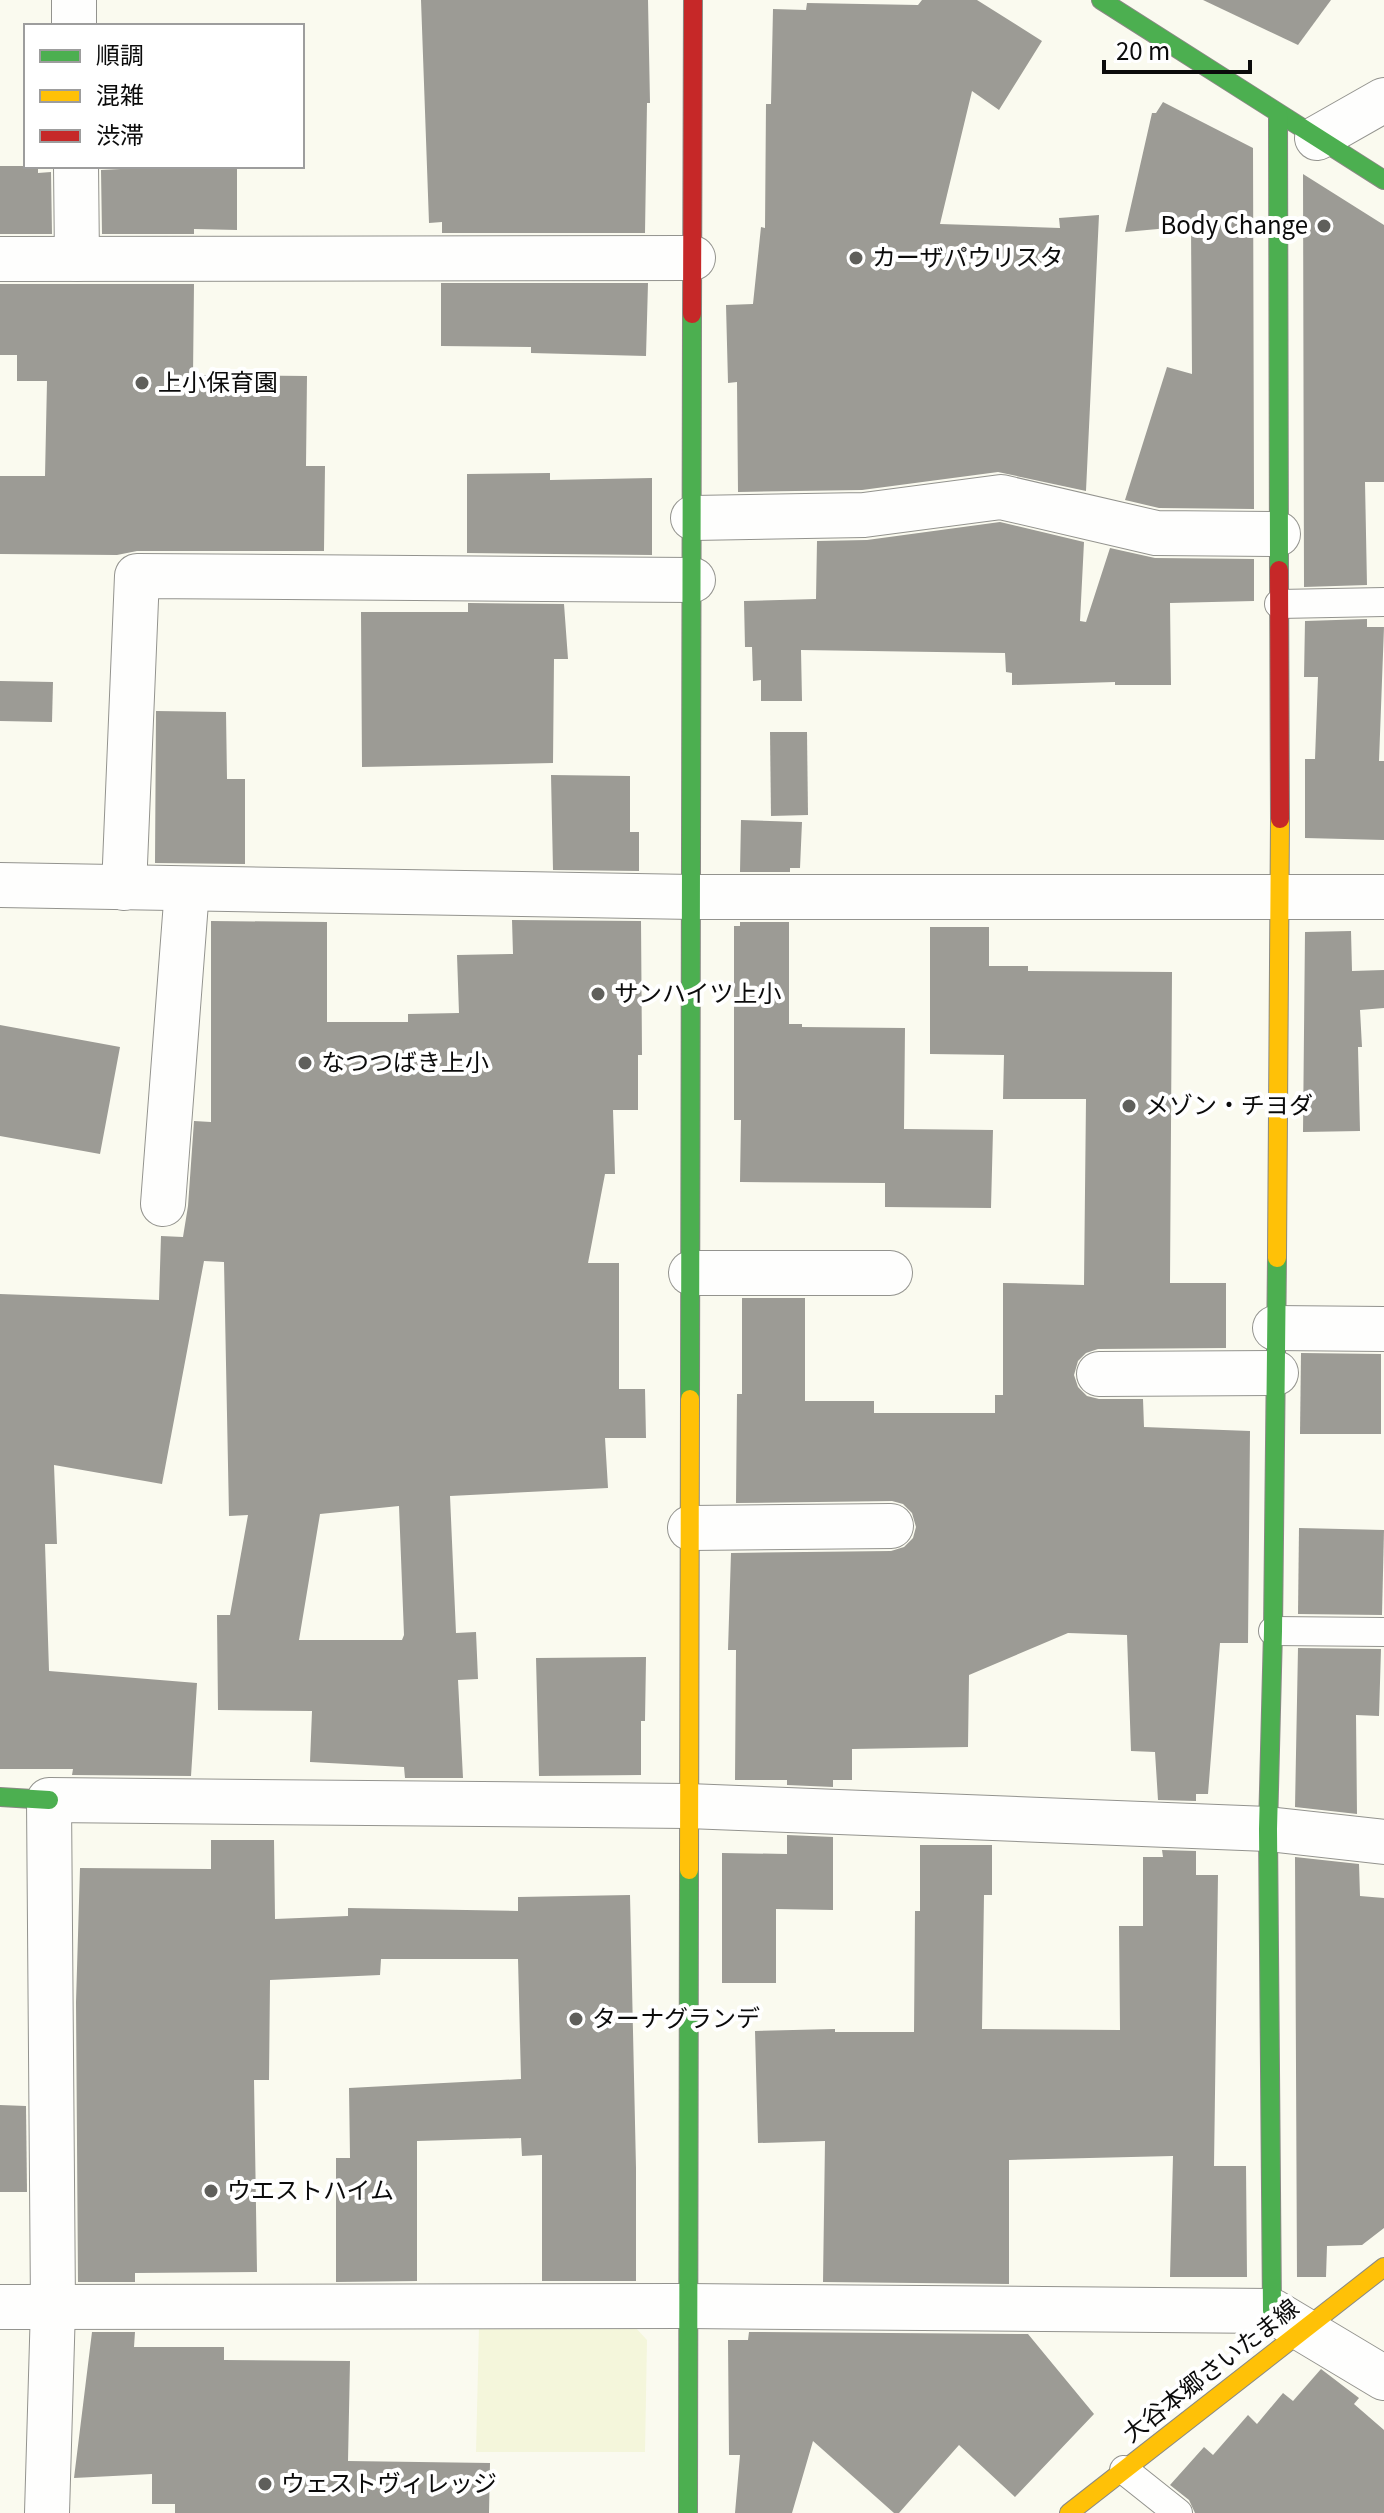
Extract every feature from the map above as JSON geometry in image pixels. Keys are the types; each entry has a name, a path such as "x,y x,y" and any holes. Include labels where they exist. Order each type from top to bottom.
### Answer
{"street":[{"path":"74,0 74,24"},
{"path":"688,2513 693,0"},
{"path":"1101,0 1384,180"},
{"path":"1317,138 1384,100"},
{"path":"1278,114 1280,899 1273,1631 1268,1829 1287,2320"},
{"path":"76,168 77,259"},
{"path":"0,259 693,258"},
{"path":"693,518 864,515 1001,497 1156,533 1278,534"},
{"path":"124,888 137,576 693,580"},
{"path":"0,885 693,897 1384,897"},
{"path":"163,1204 187,889"},
{"path":"691,1273 890,1273"},
{"path":"1275,1328 1384,1329"},
{"path":"1099,1374 1276,1373"},
{"path":"690,1528 891,1526"},
{"path":"0,1797 688,1806 1268,1829 1384,1842"},
{"path":"47,2513 53,2307 49,1800"},
{"name":"大谷本郷さいたま線","path":"1069,2513 1124,2470 1287,2320 1384,2267"},
{"path":"0,2307 687,2306 1287,2320 1384,2378"}],"lane":[{"path":"1279,604 1384,602"},
{"path":"1273,1631 1384,1632"},
{"path":"1124,2470 1178,2513"}],"green space":[{"path":"479,2327 635,2327 647,2340 645,2452 476,2452"}],"building":[{"path":"421,0 648,0 650,103 647,103 645,233 442,233 442,222 429,223"},
{"path":"922,0 977,0 1042,41 999,110 972,91 940,224 1060,228 1059,218 1099,215 1086,491 998,472 862,490 738,492 737,382 728,383 726,305 753,304 761,227 765,228 766,104 771,104 773,9 806,10 807,3 918,5"},
{"path":"1203,0 1331,0 1298,45"},
{"path":"1163,102 1253,148 1254,509 1159,508 1125,500 1167,367 1192,374 1191,226 1125,232 1152,113 1156,113"},
{"path":"0,166 24,166 38,168 38,173 51,172 52,234 0,234"},
{"path":"237,168 237,230 194,229 194,234 102,234 101,170"},
{"path":"1303,174 1384,225 1384,482 1365,482 1367,585 1304,587"},
{"path":"441,283 648,283 646,356 531,353 531,347 441,346"},
{"path":"0,284 194,284 193,375 307,376 306,466 325,466 324,551 0,554 0,476 45,476 47,381 17,381 17,355 0,355"},
{"path":"550,473 550,480 652,478 652,555 467,553 467,474"},
{"path":"1000,522 1084,542 1080,621 1086,622 1110,548 1155,558 1254,559 1254,601 1170,603 1171,685 1115,685 1115,682 1012,685 1012,673 1006,672 1005,653 801,650 802,701 761,701 761,680 753,681 752,647 745,647 744,601 816,599 817,541 867,540"},
{"path":"468,603 564,604 568,659 554,659 553,763 362,767 361,612 468,612"},
{"path":"1367,619 1367,627 1384,627 1379,761 1384,761 1384,840 1305,838 1305,759 1315,759 1318,677 1304,677 1305,621"},
{"path":"0,681 53,682 52,722 0,721"},
{"path":"156,711 226,712 227,779 245,779 245,864 155,863"},
{"path":"770,732 807,732 808,815 771,816"},
{"path":"551,775 630,776 630,832 639,832 639,871 553,870"},
{"path":"741,820 802,822 800,868 790,868 790,872 740,872"},
{"path":"512,920 641,921 642,1055 638,1055 638,1110 613,1110 615,1174 605,1174 588,1263 619,1263 619,1389 645,1389 646,1438 605,1438 608,1488 450,1496 456,1633 476,1632 478,1679 458,1680 463,1778 405,1778 404,1767 310,1762 312,1711 218,1710 217,1615 230,1615 248,1515 229,1516 224,1262 204,1261 162,1484 54,1465 57,1544 45,1544 49,1671 197,1683 191,1776 72,1775 73,1769 0,1769 0,1294 159,1300 161,1236 183,1237 194,1121 211,1122 211,921 327,922 327,1022 408,1022 408,1014 459,1013 457,955 513,954","holes":["399,1506 402,1640 299,1640 320,1514"]},
{"path":"740,922 789,922 789,1024 802,1024 802,1027 905,1028 904,1129 993,1130 991,1208 885,1207 885,1183 740,1182 741,1120 734,1120 734,926 740,926"},
{"path":"930,927 989,927 989,966 1028,966 1028,971 1172,972 1170,1283 1226,1283 1226,1348 1098,1349 1086,1353 1078,1361 1074,1375 1078,1387 1087,1396 1143,1399 1144,1427 1250,1431 1248,1643 1220,1643 1208,1794 1196,1794 1196,1801 1158,1800 1155,1752 1131,1751 1127,1635 1068,1633 969,1675 968,1747 852,1749 852,1780 833,1780 833,1787 787,1785 787,1780 735,1780 736,1650 728,1650 731,1553 891,1551 904,1547 913,1538 916,1527 912,1513 903,1504 892,1501 736,1503 737,1394 742,1394 742,1298 805,1298 805,1401 874,1401 874,1413 995,1413 995,1395 1003,1395 1003,1283 1084,1285 1086,1099 1003,1099 1004,1055 930,1054"},
{"path":"1351,931 1352,971 1384,970 1384,1008 1360,1010 1360,1131 1303,1132 1305,932"},
{"path":"0,1025 120,1047 100,1154 0,1136"},
{"path":"1301,1353 1381,1354 1381,1434 1300,1434"},
{"path":"1299,1528 1384,1530 1382,1615 1298,1614"},
{"path":"1298,1648 1381,1649 1379,1716 1356,1715 1357,1814 1295,1807"},
{"path":"646,1657 641,1775 539,1776 536,1658"},
{"path":"787,1835 833,1837 833,1910 776,1909 776,1983 722,1983 722,1853 787,1854"},
{"path":"211,1840 274,1840 275,1919 348,1916 348,1908 518,1911 518,1897 630,1895 636,2281 542,2281 542,2155 522,2156 521,2138 417,2141 417,2281 336,2282 336,2158 350,2158 349,2088 521,2079 518,1959 381,1959 380,1975 270,1980 269,2080 254,2080 257,2272 135,2273 135,2282 78,2282 76,2002 80,1868 211,1869"},
{"path":"920,1845 992,1845 992,1895 984,1895 982,2029 1120,2030 1119,1926 1143,1926 1143,1857 1163,1857 1162,1850 1196,1851 1196,1875 1218,1875 1214,2166 1246,2166 1247,2277 1170,2277 1173,2156 1009,2160 1009,2284 823,2282 825,2141 758,2143 755,2031 835,2029 835,2032 914,2032 915,1911 920,1911"},
{"path":"1295,1857 1359,1864 1360,1896 1384,1898 1384,2228 1362,2245 1327,2246 1326,2277 1297,2277"},
{"path":"0,2105 26,2106 27,2192 0,2192"},
{"path":"92,2332 135,2332 134,2347 224,2347 224,2360 350,2361 348,2461 490,2463 489,2513 175,2513 175,2504 152,2504 152,2474 74,2478"},
{"path":"749,2332 1028,2334 1094,2414 1015,2497 959,2445 899,2513 894,2513 813,2441 792,2513 735,2513 740,2455 729,2455 728,2340 748,2340"},
{"path":"1321,2369 1359,2398 1354,2404 1384,2430 1384,2513 1195,2513 1189,2500 1170,2485 1204,2447 1213,2455 1248,2415 1257,2424 1283,2393 1293,2401"}],"traffic: fast":[{"path":"1101,0 1384,180"},
{"path":"1278,114 1279,570"},
{"path":"690,1399 692,314"},
{"path":"1272,2311 1268,1829 1277,1258"},
{"path":"0,1797 49,1800"},
{"path":"688,2513 689,1870"}],"traffic: slow":[{"path":"1277,1258 1280,819"},
{"path":"689,1870 690,1399"},
{"path":"1069,2513 1384,2267"}],"traffic: jam":[{"path":"692,314 693,0"},
{"path":"1279,570 1280,819"}],"place":[{"name":"Body Change","path":"1324,226"},
{"name":"カーザパウリスタ","path":"856,258"},
{"name":"上小保育園","path":"142,383"},
{"name":"サンハイツ上小","path":"598,994"},
{"name":"なつつばき上小","path":"305,1063"},
{"name":"メゾン・チヨダ","path":"1129,1106"},
{"name":"ターナグランデ","path":"576,2019"},
{"name":"ウエストハイム","path":"211,2191"},
{"name":"ウェストヴィレッジ","path":"265,2484"}]}
